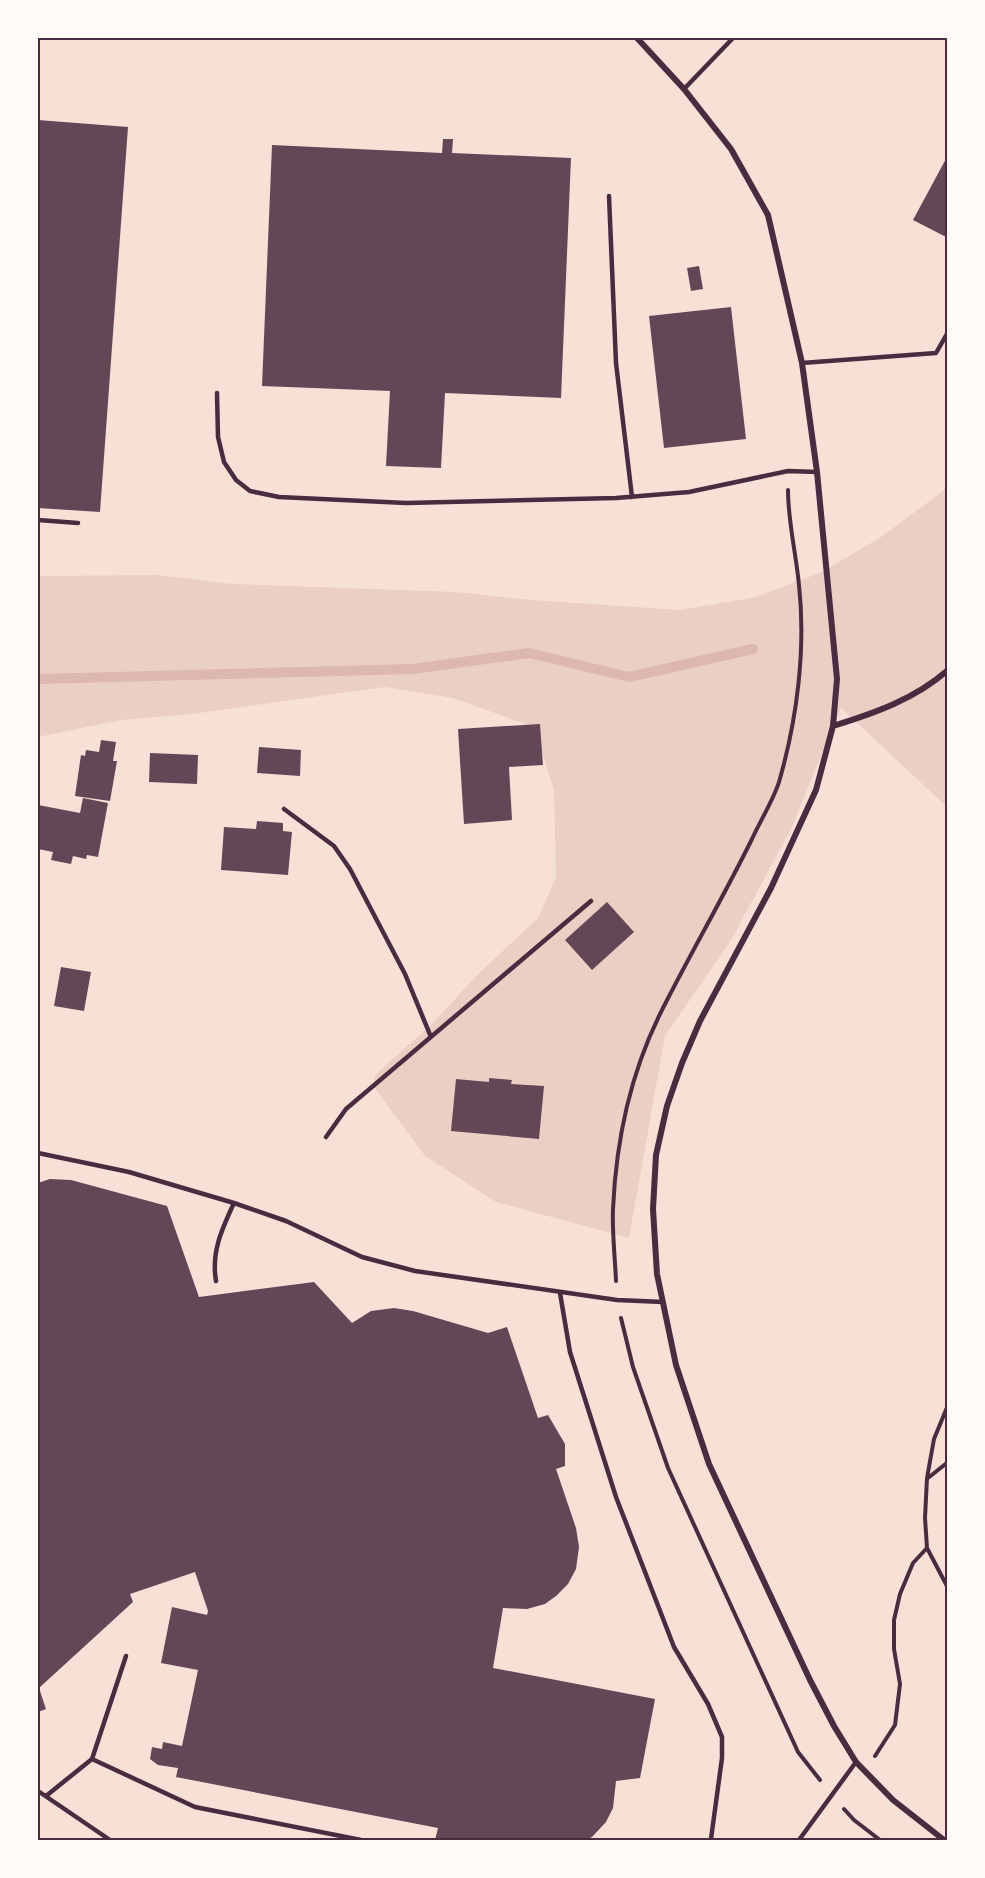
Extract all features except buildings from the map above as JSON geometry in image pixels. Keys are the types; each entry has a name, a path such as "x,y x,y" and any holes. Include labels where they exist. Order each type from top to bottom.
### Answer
{"street":[{"path":"637,38 684,89 731,149 768,215 802,363 817,472 837,679 833,726 816,790 771,888 700,1021 667,1106 656,1155 653,1209 657,1274 676,1365 709,1464 810,1680 856,1762 893,1800 944,1840"},
{"path":"833,726 875,713 929,686 948,670"}],"lane":[{"path":"684,89 733,38"},
{"path":"609,196 616,363 632,497"},
{"path":"802,363 936,353 948,332"},
{"path":"217,393 218,437 224,462 236,480 250,491 279,497 406,503 632,497 689,492 788,471 817,472"},
{"path":"38,520 78,523"},
{"path":"284,809 334,846 350,869 405,974 431,1037"},
{"path":"326,1137 346,1109 591,901"},
{"path":"38,1153 129,1172 234,1203 286,1221 362,1257 415,1272 617,1300 663,1302"},
{"path":"216,1281 213,1266 215,1249 234,1203"},
{"path":"560,1293 570,1352 616,1497 674,1647 708,1704 722,1737 722,1758 711,1840"},
{"path":"46,1796 92,1759 126,1656"},
{"path":"92,1759 195,1807 361,1840"},
{"path":"799,1840 856,1762"},
{"path":"38,1791 110,1840"}],"path":[{"path":"788,471 788,504 800,586 800,641 791,734 778,785 721,901 660,1013 639,1063 625,1119 613,1210 617,1300 633,1367 668,1468 798,1752 854,1820 880,1840"},
{"path":"948,1405 934,1439 927,1478 925,1518 927,1548 948,1588"},
{"path":"927,1478 948,1462"},
{"path":"864,1771 895,1725 900,1684 894,1649 894,1620 900,1594 913,1563 927,1548"}],"shaded area":[{"path":"947,488 947,807 841,708 791,829 731,940 665,1036 629,1238 496,1202 425,1156 374,1087 375,1075 433,1023 478,974 538,918 556,877 554,790 534,727 453,698 385,687 192,714 121,720 38,737 38,576 158,575 233,584 456,592 532,600 680,610 756,597 822,572 881,537"}],"waterway":[{"path":"38,679 412,669 529,653 629,677 753,649"}]}
